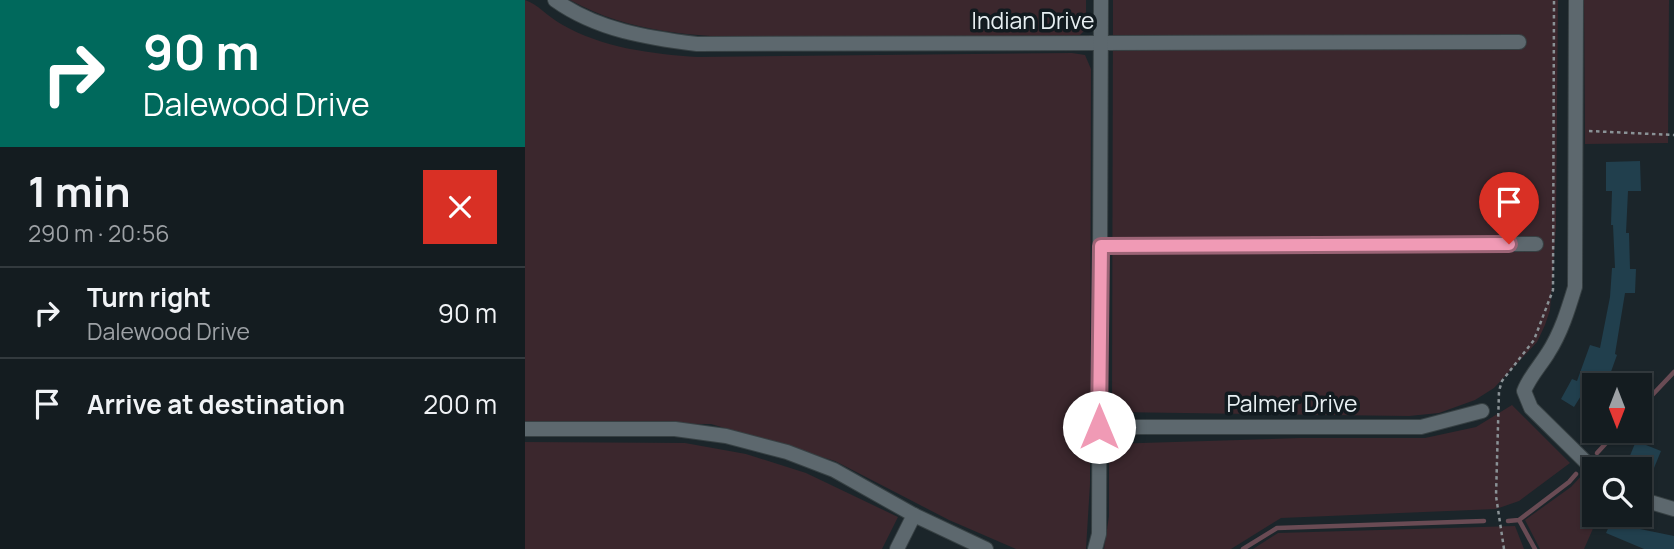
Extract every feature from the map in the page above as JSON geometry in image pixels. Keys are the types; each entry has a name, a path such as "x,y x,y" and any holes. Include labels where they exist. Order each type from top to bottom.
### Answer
{"street":[{"name":"Indian Drive","path":"555,0 599,23 642,38 697,44 1520,43"},
{"path":"1095,549 1099,534 1101,0"},
{"path":"1576,0 1575,287 1566,318 1524,391 1531,408 1582,459"},
{"path":"1101,246 1536,244"},
{"name":"Palmer Drive","path":"1099,427 1421,427 1482,411"},
{"path":"525,429 675,429 726,436 787,452 834,470 914,515 986,549"},
{"path":"1652,503 1674,509"},
{"path":"897,549 914,515"}],"path":[{"path":"1504,549 1496,496 1499,391 1502,380 1534,340 1553,290 1554,0"},
{"path":"1589,131 1673,135"}],"shaded area":[{"path":"525,0 561,24 593,39 645,52 681,56 1085,55 1091,69 1090,484 1086,549 1016,549 949,520 835,461 711,424 525,423"},
{"path":"570,0 1086,0 1086,29 1078,37 731,37 664,31 632,24 600,14"},
{"path":"1113,0 1558,0 1556,227 1550,310 1537,342 1494,388 1475,400 1439,413 1409,416 1112,412"},
{"path":"1584,0 1669,0 1668,143 1585,144"},
{"path":"1512,405 1570,463 1519,501 1496,509 1281,518 1231,549 1104,549 1109,516 1109,444 1300,438 1425,438 1476,427"},
{"path":"525,442 685,443 746,454 806,473 898,517 882,549 525,549"},
{"path":"1582,475 1582,527 1594,527 1584,549 1540,549 1525,520 1571,487"},
{"path":"1515,526 1524,549 1253,549 1278,533"}],"building":[{"path":"1640,161 1641,191 1628,191 1626,233 1629,233 1630,269 1636,269 1635,293 1625,293 1615,354 1617,355 1611,373 1582,373 1582,394 1574,407 1561,399 1572,379 1577,381 1590,345 1600,348 1610,297 1612,268 1615,268 1611,225 1612,191 1606,191 1606,162"},
{"path":"1635,443 1661,451 1654,468 1652,457 1629,457"},
{"path":"1609,527 1635,527 1674,536 1674,549 1644,549 1606,533"}],"waterway":[{"path":"1652,395 1674,372"},
{"path":"1597,453 1606,443"},
{"path":"1508,521 1519,520 1576,474"},
{"path":"1519,520 1535,549"},
{"path":"1243,549 1277,528 1484,521"}],"route":[{"path":"1099,427 1101,246 1509,244"}]}
